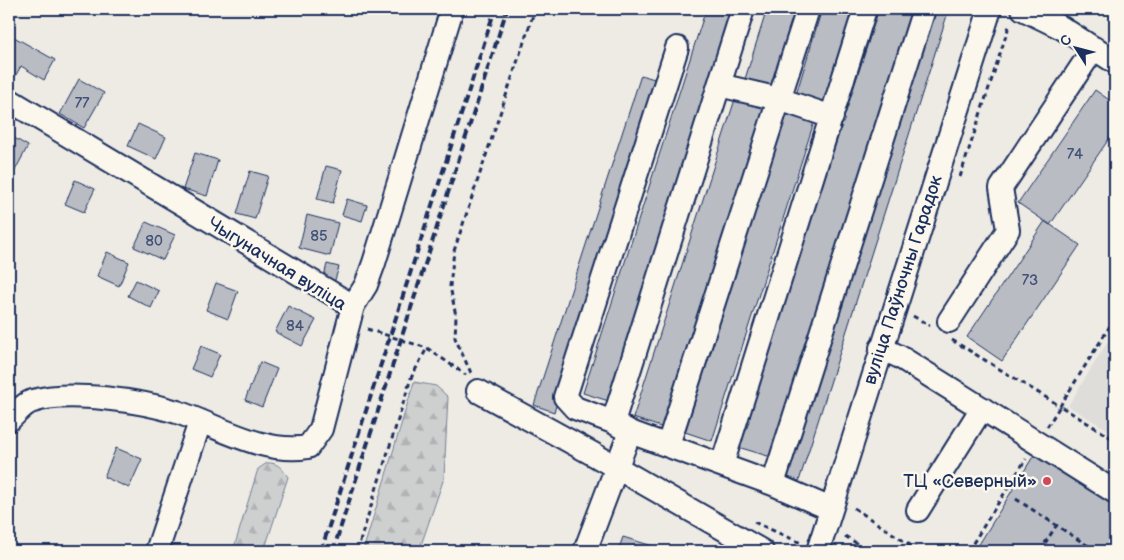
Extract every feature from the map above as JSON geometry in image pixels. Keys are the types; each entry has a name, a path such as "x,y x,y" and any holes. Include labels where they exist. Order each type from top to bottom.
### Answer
{"street":[{"path":"350,314 366,285 374,263 452,9"},
{"path":"584,551 618,469 622,427 719,85 743,9"},
{"path":"668,445 808,9"},
{"path":"722,465 865,9"},
{"path":"773,484 924,9"},
{"name":"вуліца Паўночны Гарадок","path":"818,551 990,9"},
{"path":"1034,11 1115,62"},
{"path":"677,48 565,397 575,408 773,484 831,509"},
{"path":"944,329 1008,230 1001,188 1094,48"},
{"path":"719,85 779,99 832,117"},
{"name":"Чыгуначная вуліца","path":"9,100 350,314 321,429 308,447 292,450 263,444 177,412 140,403 61,396 31,401 9,420"},
{"path":"881,348 900,357 1115,492"},
{"path":"476,386 762,551"},
{"path":"918,510 982,408"},
{"path":"157,551 200,422"}],"path":[{"path":"476,386 456,338 456,316 450,286 454,252 535,9"},
{"path":"350,314 373,332 427,348 476,386"},
{"path":"913,316 944,329 1115,440"},
{"path":"968,551 1115,318"},
{"path":"357,551 412,378 427,348"},
{"path":"1016,499 1096,551"},
{"path":"854,508 919,551"},
{"path":"1040,551 1056,526"},
{"path":"845,536 869,551"}],"shaded area":[{"path":"1115,330 1115,434 1068,406"}],"green space":[{"path":"414,382 436,386 448,397 444,478 419,551 363,551"},
{"path":"267,463 277,465 288,477 264,551 233,551 258,469"}],"building":[{"path":"706,9 737,9 612,402 583,393"},
{"path":"767,9 801,9 777,89 745,79"},
{"path":"822,9 863,9 832,110 795,98"},
{"path":"879,9 915,9 771,457 738,447"},
{"path":"934,9 949,9 799,481 785,477"},
{"path":"14,37 55,60 44,80 21,66 13,80 9,77 9,47"},
{"path":"641,75 661,81 554,412 534,405"},
{"path":"79,79 104,93 84,128 60,114"},
{"path":"1095,90 1115,104 1115,130 1050,225 1018,203"},
{"path":"737,93 771,104 667,429 633,418"},
{"path":"787,113 814,122 712,441 685,432"},
{"path":"138,124 166,137 156,159 128,146"},
{"path":"9,135 28,146 12,176 9,174"},
{"path":"195,153 218,160 207,196 183,189"},
{"path":"326,166 342,170 333,203 317,199"},
{"path":"250,171 268,176 255,219 237,214"},
{"path":"75,180 95,189 84,212 65,204"},
{"path":"347,199 367,205 362,221 342,215"},
{"path":"307,215 338,223 330,256 299,248"},
{"path":"1045,221 1080,245 1002,361 967,337"},
{"path":"146,222 175,235 163,260 134,247"},
{"path":"107,252 129,262 119,286 97,276"},
{"path":"327,264 339,267 334,283 323,280"},
{"path":"136,280 159,291 151,308 128,296"},
{"path":"216,283 238,291 228,319 206,310"},
{"path":"288,306 316,320 302,346 275,332"},
{"path":"201,346 220,354 210,377 191,369"},
{"path":"260,362 277,369 262,407 245,400"},
{"path":"116,448 142,459 129,488 104,477"},
{"name":"ТЦ «Северный»","path":"1034,455 1115,505 1115,551 975,551"},
{"path":"623,537 656,547 654,551 618,551"}],"railway":[{"path":"321,551 495,9"},
{"path":"333,551 507,9"}],"place":[{"name":"ТЦ «Северный»","path":"1047,481"}]}
